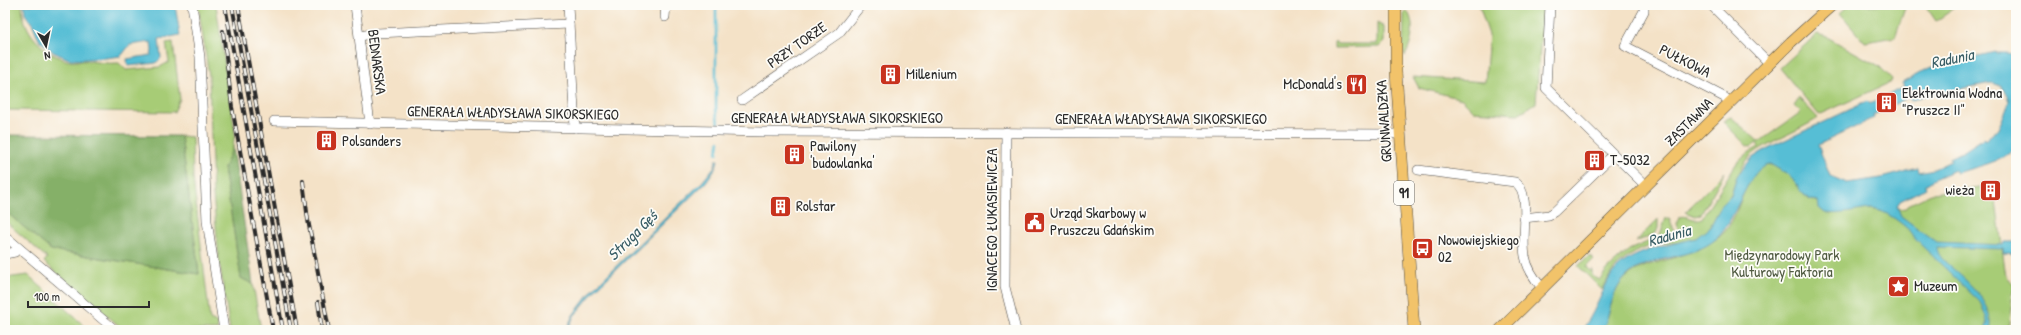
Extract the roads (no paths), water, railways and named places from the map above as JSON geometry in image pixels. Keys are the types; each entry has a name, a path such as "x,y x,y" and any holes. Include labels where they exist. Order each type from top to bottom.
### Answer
{"main road":[{"name":"GRUNWALDZKA","path":"1396,5 1395,52 1414,330"},
{"name":"ZASTAWNA","path":"1500,330 1769,63 1832,5"}],"street":[{"path":"192,5 200,57 205,189 209,235 224,330"},
{"name":"BEDNARSKA","path":"355,5 370,124"},
{"path":"568,5 575,128"},
{"path":"665,17 666,5"},
{"name":"PRZY TORZE","path":"742,100 839,33 861,5"},
{"path":"1550,5 1546,88 1646,186"},
{"name":"PUŁKOWA","path":"1644,5 1644,11 1625,46 1724,97 1730,102"},
{"path":"1710,5 1769,63"},
{"path":"360,36 377,33 569,24"},
{"name":"GENERAŁA WŁADYSŁAWA SIKORSKIEGO","path":"274,122 771,132 1400,134"},
{"name":"IGNACEGO ŁUKASIEWICZA","path":"1006,132 1005,287 1016,330"},
{"path":"1524,218 1549,215 1554,212 1613,155"},
{"path":"1418,170 1514,182 1519,184 1523,194 1526,262 1542,289"},
{"path":"5,236 115,330"},
{"path":"5,254 15,252 18,248"}],"water":[{"path":"24,5 175,5 180,35 159,39 161,58 156,63 128,66 127,59 151,55 151,42 130,45 121,56 71,60 53,52 39,40 33,25 25,14"},
{"path":"1995,52 2008,53 2016,56 2016,147 2004,157 1996,161 1956,173 1954,170 1936,178 1925,185 1926,188 1900,201 1897,206 1901,216 1936,242 2003,245 2004,242 2016,242 2016,254 2003,253 2003,249 1937,247 1938,253 1946,263 1972,287 1985,303 1990,321 1989,330 1984,330 1987,322 1980,302 1917,241 1912,233 1898,221 1874,209 1842,213 1825,213 1819,208 1818,201 1810,200 1800,191 1797,184 1787,174 1770,164 1762,167 1755,174 1724,231 1717,238 1706,246 1694,251 1653,262 1629,274 1617,289 1603,330 1582,330 1609,279 1616,269 1625,261 1636,255 1696,238 1710,227 1721,206 1731,196 1737,176 1752,158 1768,148 1868,101 1870,104 1904,87 1902,83 1929,68","holes":["1991,83 1998,85 2003,89 2010,101 1998,129 1985,140 1984,138 1950,158 1951,161 1934,169 1919,172 1918,168 1881,178 1847,183 1830,176 1818,145 1874,118 1873,115 1909,97 1911,101 1922,96"]},
{"path":"716,160 718,160 716,167 706,182 596,289 574,316 568,330 566,330 573,315 594,288 703,181 715,166"}],"waterway":[{"name":"Struga Gęś","path":"716,5 716,110 718,123"},
{"name":"Struga Gęś","path":"717,154 719,141"}],"railway":[{"path":"225,5 283,330"},
{"path":"232,5 291,330"},
{"path":"238,5 297,330"},
{"path":"223,31 232,107 273,330"},
{"path":"303,181 308,220 329,330"},
{"path":"318,302 322,330"}],"place":[{"name":"Millenium","path":"891,74"},
{"name":"McDonald's","path":"1357,84"},
{"name":"Elektrownia Wodna \"Pruszcz II\"","path":"1887,102"},
{"name":"Polsanders","path":"326,141"},
{"name":"Pawilony 'budowlanka'","path":"795,155"},
{"name":"T-5032","path":"1594,160"},
{"name":"wieża","path":"1990,190"},
{"name":"Rolstar","path":"781,206"},
{"name":"Urząd Skarbowy w Pruszczu Gdańskim","path":"1035,222"},
{"name":"Nowowiejskiego 02","path":"1422,249"},
{"name":"Muzeum","path":"1898,286"}],"water label":[{"name":"Radunia","path":"1952,58"},
{"name":"Radunia","path":"1669,235"}],"park label":[{"name":"Międzynarodowy Park Kulturowy Faktoria","path":"1782,264"}]}
